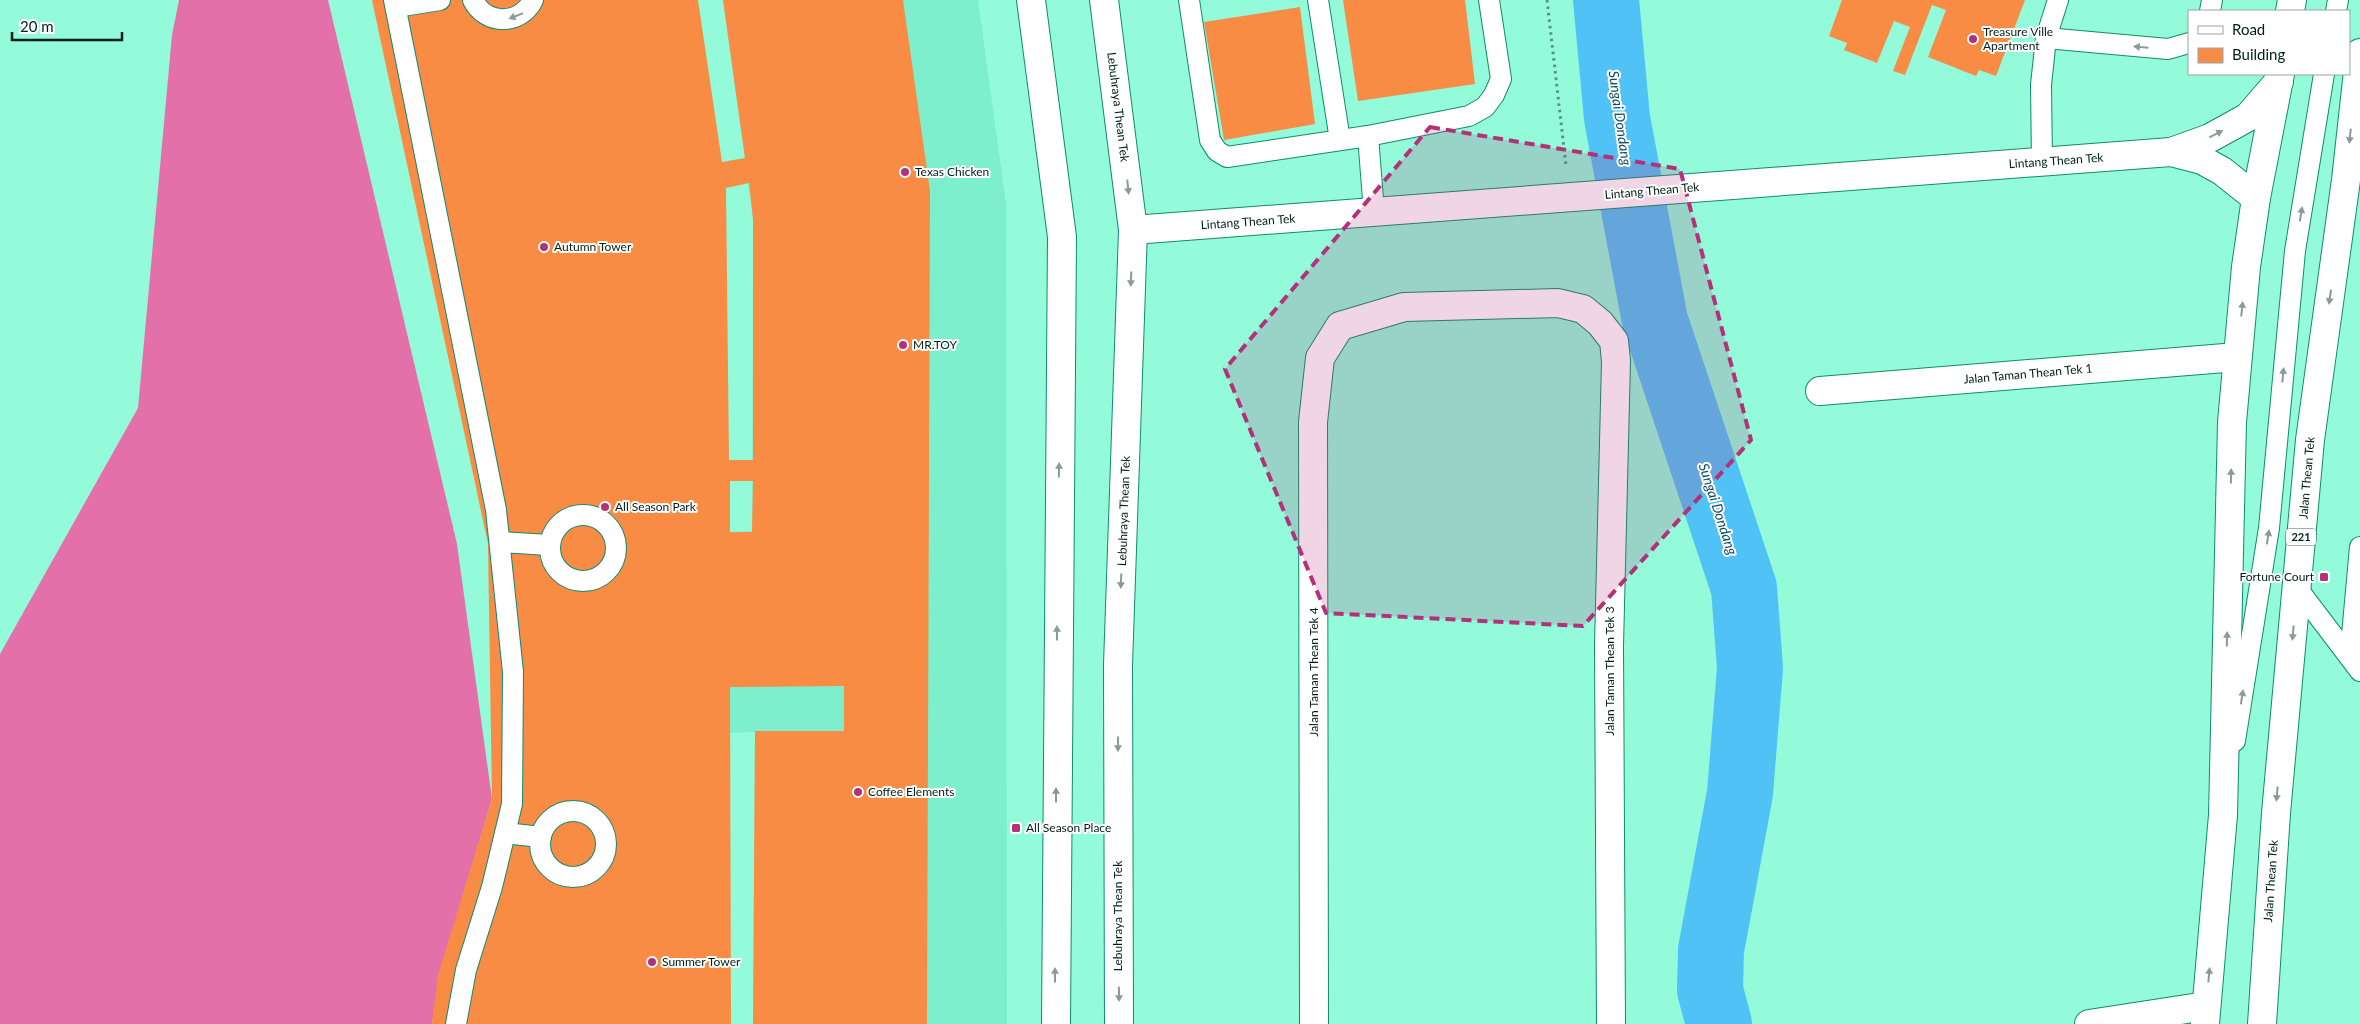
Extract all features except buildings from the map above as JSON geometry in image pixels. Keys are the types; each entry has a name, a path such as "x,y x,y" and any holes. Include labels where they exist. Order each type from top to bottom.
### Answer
{"main road":[{"path":"1031,0 1062,237 1056,1024"},
{"name":"Lebuhraya Thean Tek","path":"1104,0 1133,230 1118,665 1119,1024"},
{"name":"Jalan Thean Tek","path":"2262,1024 2276,813 2310,440 2346,180 2360,53"},
{"path":"2089,1024 2206,1015 2223,815 2232,422 2237,357 2256,198 2279,77"},
{"name":"Lintang Thean Tek","path":"1133,230 2171,152 2210,138 2248,117 2279,77"},
{"name":"Lintang Thean Tek","path":"2171,152 2202,160 2222,171 2256,198"},
{"name":"Jalan Taman Thean Tek 3","path":"1340,326 1404,307 1558,303 1583,309 1614,340 1616,361 1609,646 1610,1024"},
{"name":"Jalan Taman Thean Tek 4","path":"1314,1024 1313,422 1320,358 1340,326"},
{"name":"Jalan Taman Thean Tek 1","path":"1820,391 2237,357"}],"lane":[{"path":"440,0 395,4 471,375 496,510 513,672 512,804 492,887 466,970 456,1024"},
{"path":"473,0 483,13 492,18 502,20 523,14 533,0"},
{"path":"1188,0 1210,140 1217,151 1227,157 1368,136 1470,116 1485,107 1494,95 1501,79 1489,0"},
{"path":"1318,0 1340,140"},
{"path":"2042,162 2041,85 2046,38 2058,0"},
{"path":"2046,38 2168,49 2188,44"},
{"path":"2223,815 2269,528 2295,251 2324,75"},
{"path":"1368,136 1374,212"},
{"path":"500,542 549,545"},
{"path":"2355,664 2359,561"},
{"path":"2297,588 2355,664"},
{"path":"504,833 542,837"}],"path":[{"path":"1547,0 1583,197"}],"highlighted area":[{"path":"1430,127 1680,169 1751,440 1583,626 1326,613 1225,369"}],"shaded area":[{"path":"179,0 328,0 457,544 492,799 439,975 432,1024 0,1024 0,654 138,408 172,35"},
{"name":"All Season Place","path":"723,0 978,0 1006,204 1007,1024 753,1024 755,732 730,733 730,532 752,531 753,219"}],"waterway":[{"name":"Sungai Dondang","path":"1606,0 1617,118 1655,321 1744,588 1750,668 1740,793 1711,950 1710,990 1719,1024"}],"place":[{"name":"Treasure Ville Apartment","path":"1973,39"},
{"name":"Texas Chicken","path":"905,172"},
{"name":"Autumn Tower","path":"544,247"},
{"name":"MR.TOY","path":"903,345"},
{"name":"All Season Park","path":"605,507"},
{"name":"Fortune Court","path":"2324,577"},
{"name":"Coffee Elements","path":"858,792"},
{"name":"All Season Place","path":"1016,828"},
{"name":"Summer Tower","path":"652,962"}]}
